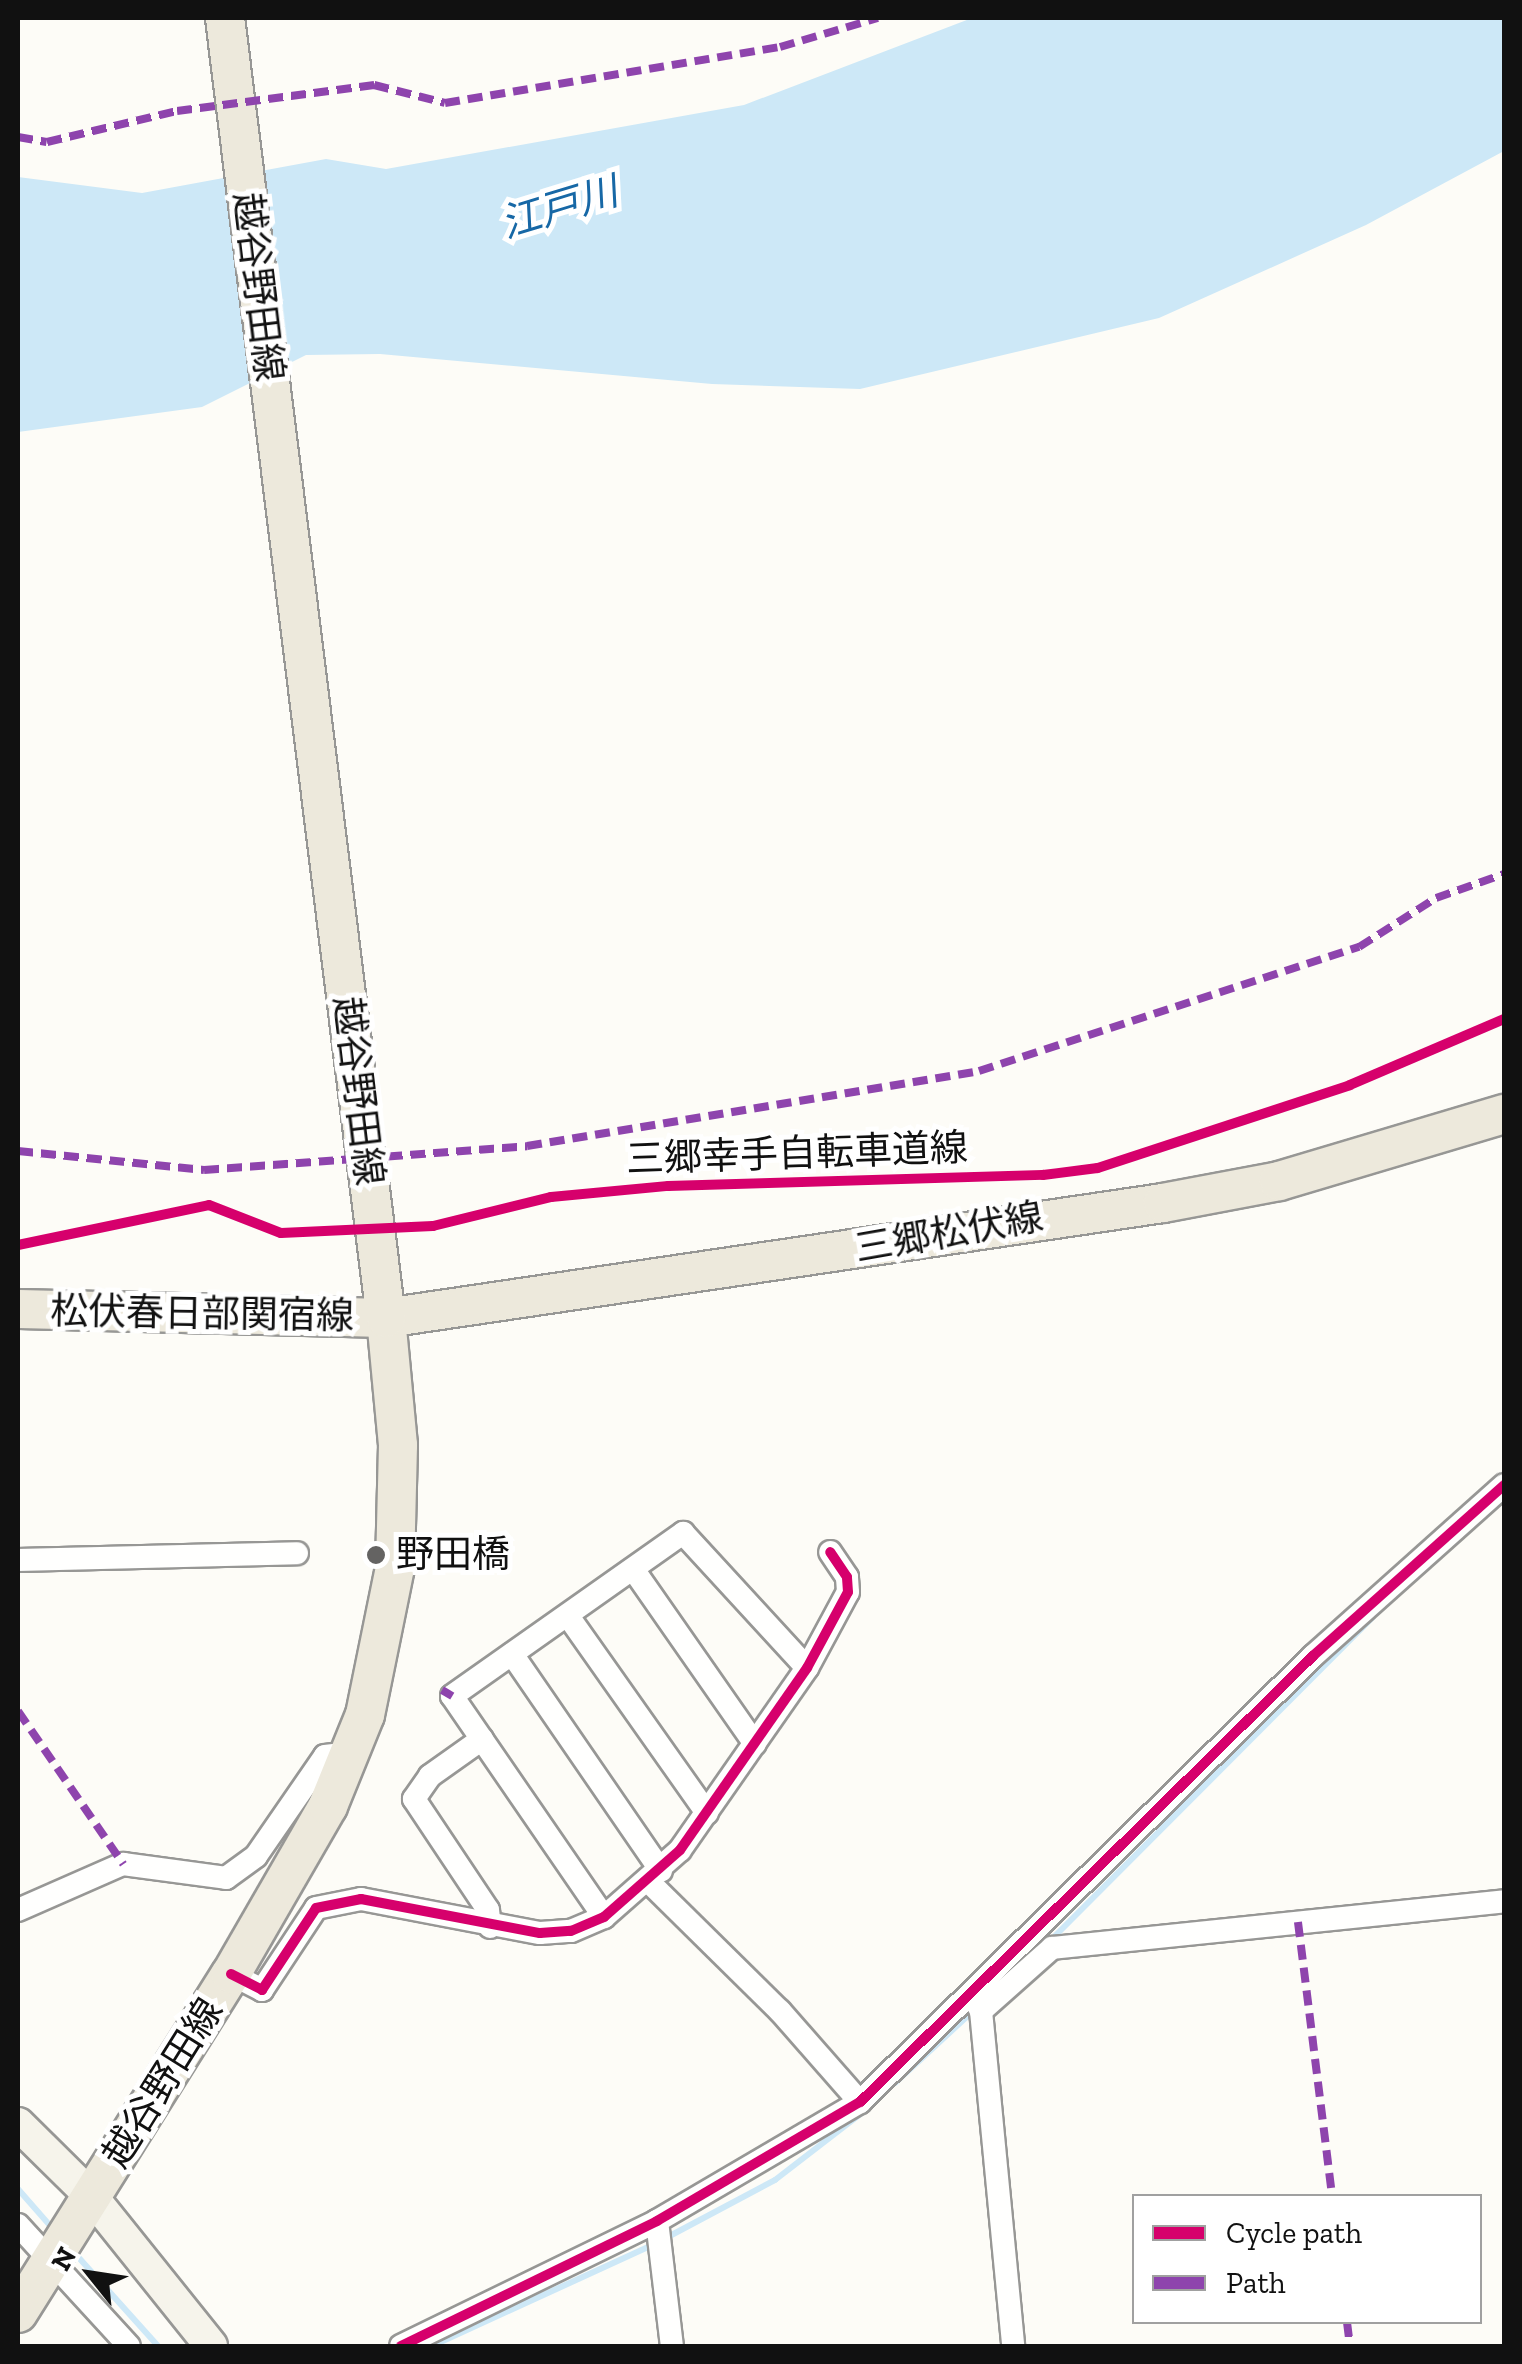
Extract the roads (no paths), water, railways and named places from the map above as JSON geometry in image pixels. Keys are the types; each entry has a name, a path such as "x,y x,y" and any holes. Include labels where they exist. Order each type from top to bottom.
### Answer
{"main road":[{"name":"越谷野田線","path":"18,2313 36,2251 91,2196 231,1974 351,1753 385,1631 398,1529 384,1303 225,18"},
{"name":"三郷松伏線","path":"384,1303 1182,1199 1279,1181 1504,1114"},
{"name":"松伏春日部関宿線","path":"18,1309 384,1303"}],"street":[{"path":"976,2003 1313,1656 1504,1484"},
{"path":"604,1917 452,1696 683,1534 808,1668"},
{"path":"231,1974 262,1990 316,1908 346,1902 361,1900 540,1934 571,1931 604,1917 656,1877 707,1814 808,1668 848,1592 847,1577 830,1552"},
{"path":"18,1560 296,1553"},
{"path":"633,1569 755,1744"},
{"path":"568,1616 707,1814"},
{"path":"512,1654 656,1877 860,2102"},
{"path":"482,1739 430,1776 414,1799 488,1910 490,1926"},
{"path":"18,1910 123,1864 226,1878 256,1856 325,1756 351,1753"},
{"path":"401,2346 657,2222 860,2102 976,2003 1052,1948 1504,1901"},
{"path":"976,2003 1013,2346"},
{"path":"18,2124 91,2196 212,2346"},
{"path":"657,2222 672,2346"},
{"path":"18,2225 36,2251 129,2346"}],"water":[{"name":"江戸川","path":"972,18 1504,18 1504,151 1366,225 1159,318 860,389 712,384 380,354 306,355 202,407 18,432 18,177 142,193 326,159 386,169 744,105"}],"waterway":[{"path":"1050,1941 1373,1617"},
{"path":"895,2083 974,2010"},
{"path":"664,2239 775,2180 867,2109"},
{"path":"18,2189 53,2229"},
{"path":"432,2346 653,2245"},
{"path":"71,2249 158,2346"}],"place":[{"name":"野田橋","path":"376,1555"}]}
